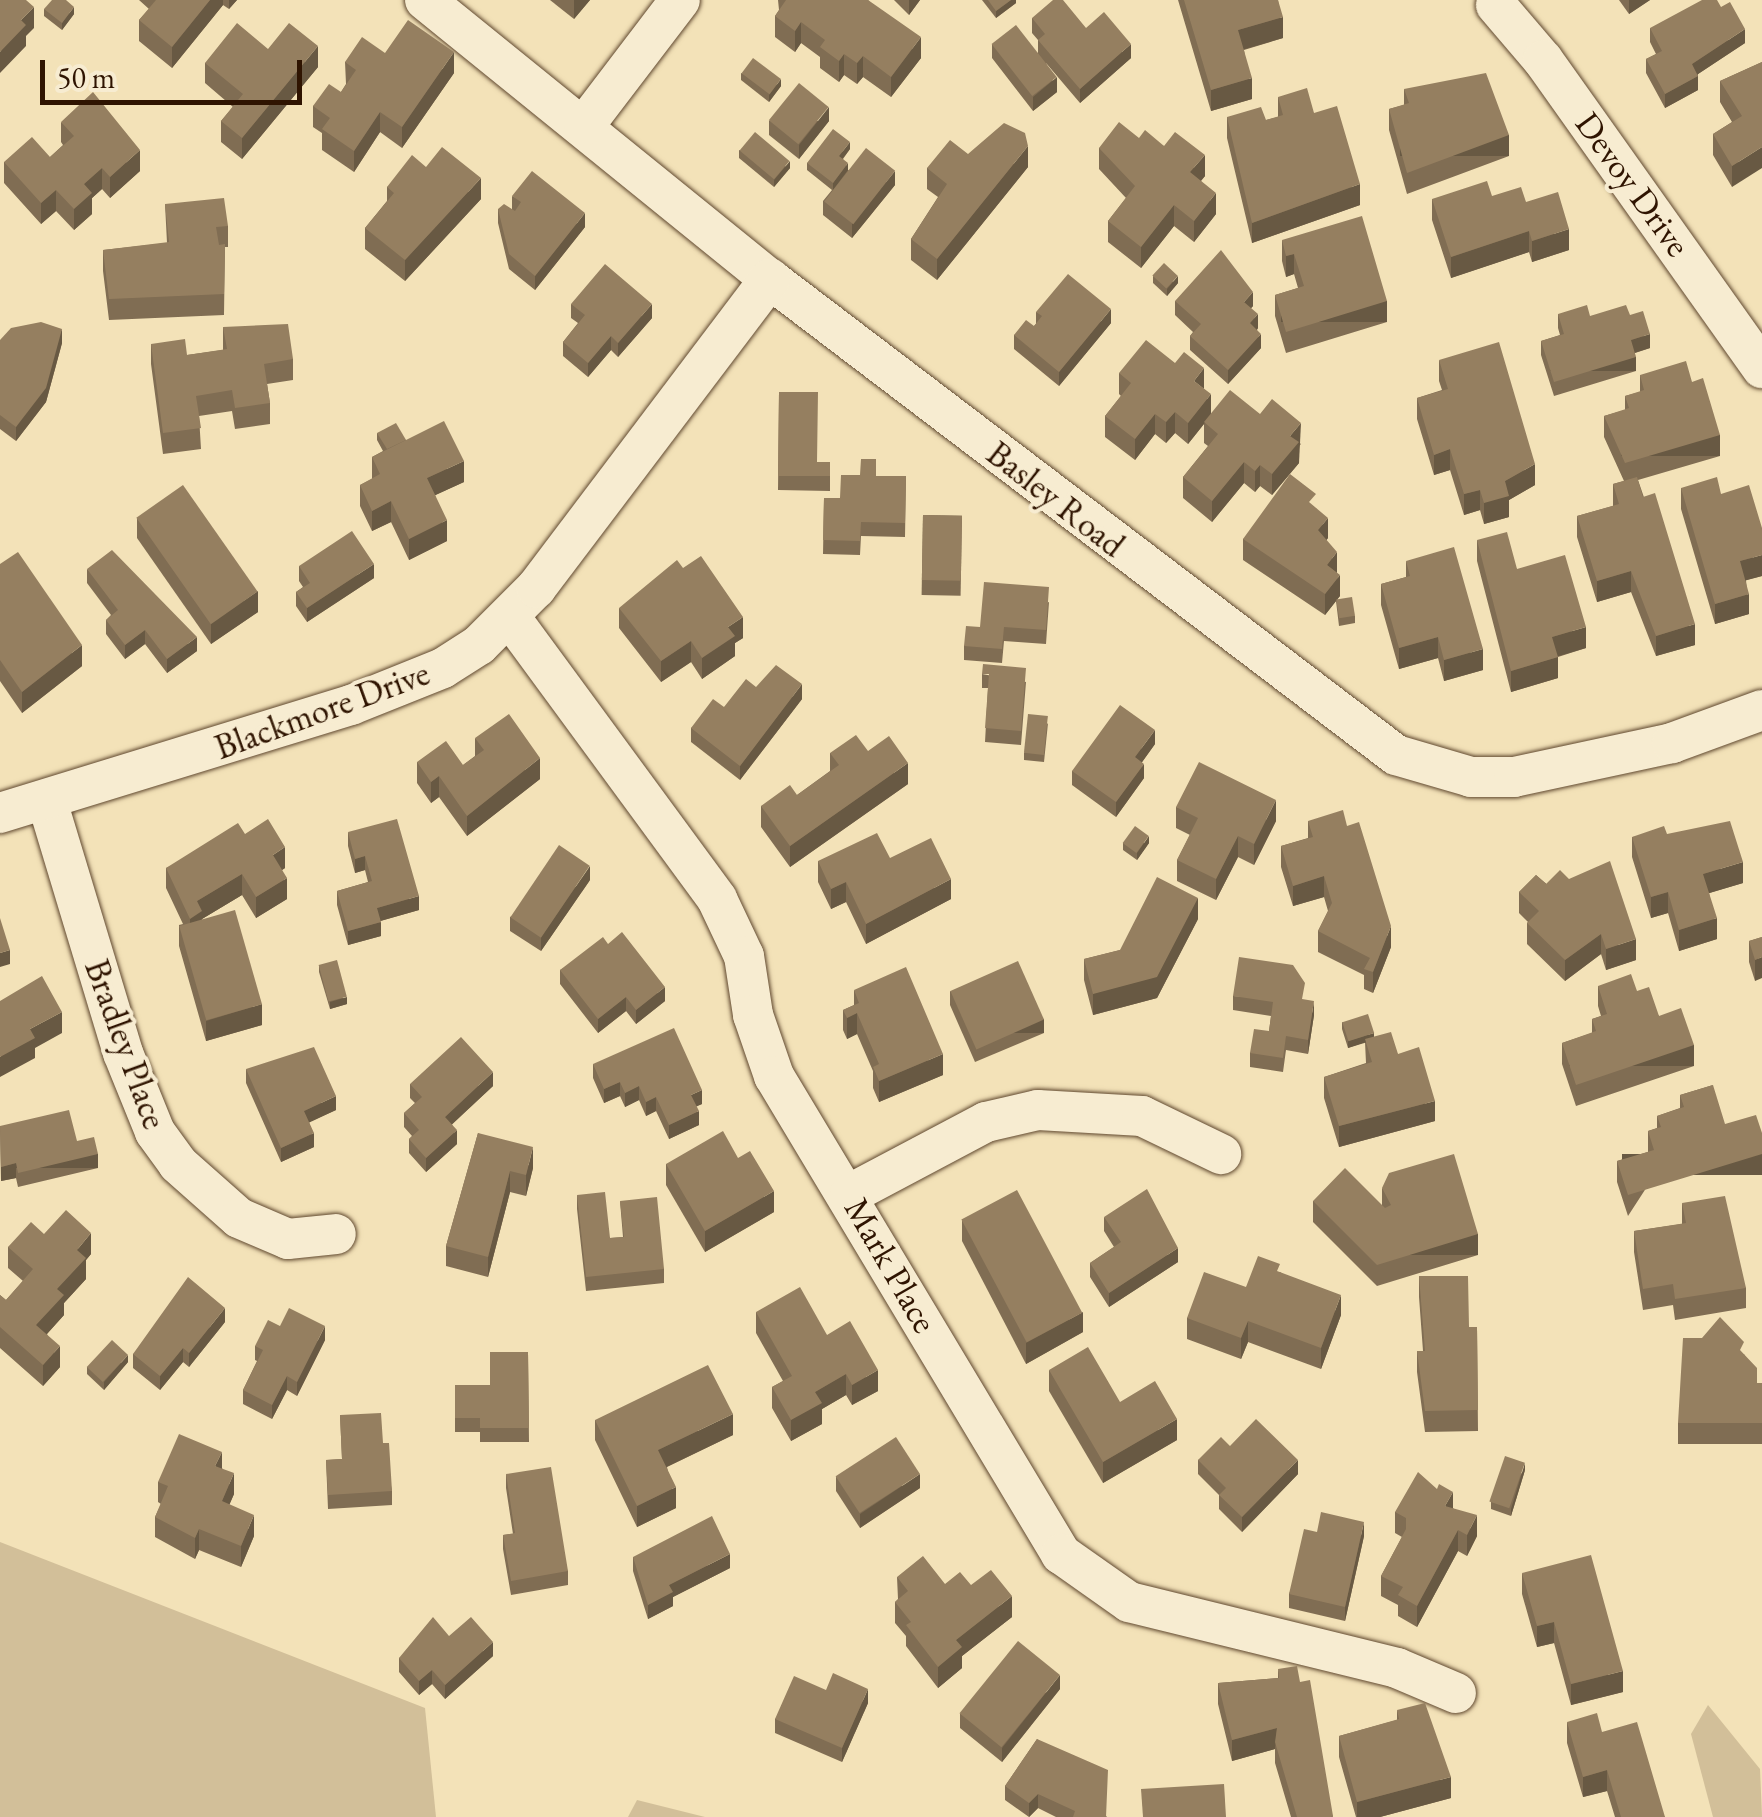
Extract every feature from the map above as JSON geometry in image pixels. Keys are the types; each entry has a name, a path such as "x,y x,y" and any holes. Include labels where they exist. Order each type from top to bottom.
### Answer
{"street":[{"name":"Basley Road","path":"425,0 770,279 1396,754 1471,777 1514,777 1672,743 1762,710"},
{"path":"584,126 680,0"},
{"name":"Devoy Drive","path":"1491,2 1543,60 1762,368"},
{"name":"Blackmore Drive","path":"0,813 394,689 444,668 510,617 770,279"},
{"name":"Mark Place","path":"510,617 716,900 744,956 768,1062 850,1194 1043,1529 1080,1572 1130,1602 1397,1668 1456,1693"},
{"name":"Bradley Place","path":"47,801 123,1052 155,1132 178,1164 239,1218 288,1240 336,1234"},
{"path":"850,1194 986,1122 1038,1110 1142,1116 1221,1154"}],"shaded area":[{"path":"0,1542 425,1708 436,1817 0,1817"},
{"path":"1708,1705 1760,1769 1762,1817 1713,1817 1691,1734"},
{"path":"637,1800 705,1817 628,1817"}],"building":[{"path":"0,0 26,0 34,7 21,20 26,25 0,52"},
{"path":"52,0 66,0 74,7 62,23 44,9"},
{"path":"156,0 210,0 172,47 139,20"},
{"path":"786,0 868,0 921,37 891,77 863,56 857,63 844,54 839,61 820,47 825,40 801,22 795,31 775,16"},
{"path":"988,0 1011,0 996,11"},
{"path":"1053,0 1063,0 1086,28 1104,12 1131,44 1080,89 1038,40 1045,34 1032,18"},
{"path":"1184,0 1278,0 1283,17 1238,30 1252,78 1211,90"},
{"path":"1702,0 1717,0 1721,7 1730,2 1745,29 1692,64 1698,76 1665,94 1646,59 1662,51 1650,28"},
{"path":"408,20 454,52 402,127 380,112 354,151 322,129 330,118 313,106 329,84 341,92 356,70 345,62 362,37 385,53"},
{"path":"237,23 268,49 289,23 318,46 242,138 221,121 243,94 205,63"},
{"path":"1016,25 1057,77 1032,96 992,44"},
{"path":"753,58 781,79 770,94 742,73"},
{"path":"1762,62 1762,147 1732,166 1713,134 1742,116 1720,81"},
{"path":"1486,73 1509,135 1407,173 1389,109 1409,103 1404,89"},
{"path":"799,83 829,107 798,144 769,120"},
{"path":"1307,88 1314,113 1337,106 1360,184 1252,223 1227,117 1261,107 1266,120 1283,115 1278,97"},
{"path":"93,92 140,150 110,177 102,168 84,184 92,193 74,209 56,190 41,203 4,162 32,137 50,157 74,136 61,122"},
{"path":"1119,122 1139,138 1145,130 1164,146 1175,132 1205,155 1190,172 1216,193 1194,221 1174,205 1141,247 1108,221 1135,186 1099,148"},
{"path":"1004,123 1025,133 1028,146 937,259 911,239 947,184 927,168 950,140 968,154"},
{"path":"833,129 850,142 839,156 848,163 833,183 807,163"},
{"path":"755,132 789,161 774,179 740,150"},
{"path":"442,147 481,178 405,260 365,228 394,193 387,187 412,155 426,167"},
{"path":"866,148 895,171 853,224 824,202"},
{"path":"532,171 585,213 535,276 509,254 498,209 504,204 515,211 521,202 512,196"},
{"path":"1487,181 1492,196 1521,187 1526,202 1558,192 1569,229 1532,241 1529,231 1451,257 1432,199"},
{"path":"224,198 228,226 216,227 219,245 225,244 224,294 109,299 103,250 169,242 165,204"},
{"path":"1362,216 1387,301 1286,332 1275,295 1304,286 1294,254 1286,256 1282,240"},
{"path":"1221,250 1253,292 1244,302 1258,314 1250,323 1261,334 1228,370 1190,336 1201,324 1175,301"},
{"path":"1164,263 1178,276 1166,288 1152,275"},
{"path":"605,264 652,304 618,343 611,336 588,363 563,342 585,315 571,304"},
{"path":"1068,274 1111,309 1059,372 1014,335 1026,320 1034,326 1042,316 1036,312"},
{"path":"1587,305 1590,316 1626,305 1630,315 1643,311 1650,334 1631,340 1636,357 1554,382 1541,341 1564,334 1558,314"},
{"path":"41,322 62,329 46,388 16,427 0,415 0,340 11,328"},
{"path":"288,324 293,359 264,364 270,403 235,408 232,390 196,396 201,428 163,433 151,344 185,339 187,355 227,349 223,327"},
{"path":"1146,340 1175,363 1184,352 1204,368 1194,381 1211,394 1188,423 1175,412 1166,422 1155,414 1135,439 1105,416 1131,383 1119,373"},
{"path":"1499,342 1535,464 1505,481 1509,496 1484,503 1480,490 1464,494 1450,449 1434,455 1417,398 1448,389 1439,360"},
{"path":"1686,361 1692,382 1703,378 1720,435 1625,463 1604,416 1629,408 1625,396 1644,390 1640,375"},
{"path":"1230,390 1260,414 1272,399 1301,423 1290,436 1299,442 1272,474 1260,465 1255,471 1244,462 1212,501 1183,477 1218,434 1204,422"},
{"path":"779,392 818,392 817,462 830,462 830,476 778,476"},
{"path":"444,421 464,461 427,478 447,520 409,539 391,501 372,511 360,485 380,474 372,457"},
{"path":"396,423 406,440 387,449 377,433"},
{"path":"861,459 876,459 876,476 906,476 905,523 861,522 860,541 823,540 824,498 840,498 841,475 860,475"},
{"path":"1290,474 1316,494 1309,502 1328,518 1318,530 1337,552 1327,565 1340,575 1325,594 1243,539"},
{"path":"1637,477 1643,497 1655,493 1695,624 1656,636 1631,571 1597,581 1577,516 1619,504 1613,484"},
{"path":"1717,477 1721,494 1749,485 1762,528 1762,555 1740,561 1749,594 1715,604 1681,488"},
{"path":"183,485 258,591 211,624 136,518"},
{"path":"923,515 962,516 961,581 922,580"},
{"path":"352,531 374,564 307,608 296,592 310,583 299,566"},
{"path":"1507,532 1517,569 1565,555 1586,627 1552,637 1558,657 1511,671 1477,540"},
{"path":"1454,547 1483,649 1444,660 1438,637 1399,648 1381,584 1410,576 1406,561"},
{"path":"112,550 197,637 167,659 145,630 125,645 106,620 118,610 87,569"},
{"path":"18,552 82,645 22,692 0,660 0,564"},
{"path":"701,556 743,617 728,627 735,636 702,658 691,641 661,661 619,608 677,560 683,568"},
{"path":"984,582 1049,587 1046,630 1004,627 1002,649 964,646 966,626 980,627"},
{"path":"1352,597 1355,616 1339,618 1336,600"},
{"path":"983,664 1026,668 1021,731 985,728 989,674 982,674"},
{"path":"776,665 802,684 740,766 691,728 713,699 724,707 746,679 756,687"},
{"path":"1120,705 1155,730 1135,757 1144,764 1116,802 1072,771"},
{"path":"509,714 540,758 467,816 439,776 431,782 417,762 446,741 463,765 484,750 475,738"},
{"path":"1028,714 1048,716 1044,755 1024,753"},
{"path":"856,735 868,751 889,736 908,763 790,846 761,806 790,785 797,795 839,765 830,753"},
{"path":"1199,762 1276,800 1254,844 1238,836 1216,879 1177,860 1198,818 1176,807"},
{"path":"1343,810 1347,826 1359,822 1391,926 1373,972 1364,969 1370,958 1318,931 1332,903 1324,876 1293,886 1281,846 1313,837 1308,821"},
{"path":"268,819 285,847 273,855 287,878 256,897 242,874 197,901 202,911 190,919 166,868 238,823 245,834"},
{"path":"397,819 419,896 377,908 381,922 348,931 337,891 372,881 365,856 355,859 348,832"},
{"path":"1730,821 1743,862 1703,874 1717,918 1679,930 1668,892 1651,897 1632,837 1664,826 1667,834"},
{"path":"1135,826 1149,836 1136,853 1123,843"},
{"path":"877,833 890,858 931,838 951,879 866,924 846,882 831,889 818,861"},
{"path":"559,845 590,866 541,938 510,917"},
{"path":"1610,861 1636,939 1606,949 1601,934 1565,960 1527,923 1539,911 1519,892 1536,875 1546,884 1560,870 1569,879"},
{"path":"1157,877 1198,898 1157,977 1093,994 1084,959 1120,950"},
{"path":"235,910 262,1004 206,1020 179,926"},
{"path":"0,918 10,950 0,953"},
{"path":"622,932 665,987 636,1010 626,997 598,1019 560,970 603,937 608,944"},
{"path":"1762,937 1762,957 1755,960 1749,941"},
{"path":"1239,957 1293,965 1305,983 1302,999 1314,1001 1308,1040 1286,1036 1283,1058 1250,1053 1254,1029 1269,1031 1273,1002 1233,996"},
{"path":"337,960 347,997 328,1002 319,965"},
{"path":"1018,961 1044,1019 976,1050 950,991"},
{"path":"906,967 943,1054 879,1081 873,1067 879,1064 857,1013 847,1018 843,1010 859,1003 854,990"},
{"path":"1631,974 1637,991 1649,987 1659,1016 1681,1008 1694,1045 1576,1085 1562,1043 1596,1031 1592,1019 1607,1014 1598,986"},
{"path":"42,976 62,1012 30,1029 35,1038 0,1057 0,1001"},
{"path":"1368,1014 1374,1033 1349,1041 1342,1022"},
{"path":"674,1028 702,1090 691,1095 699,1111 669,1125 656,1097 646,1102 639,1086 625,1093 620,1082 604,1089 593,1064"},
{"path":"1391,1032 1398,1054 1419,1047 1435,1101 1339,1126 1324,1077 1372,1062 1365,1039"},
{"path":"461,1037 493,1072 445,1117 457,1130 426,1158 409,1139 419,1130 404,1113 422,1097 410,1084"},
{"path":"314,1047 336,1096 304,1111 314,1133 281,1148 246,1069"},
{"path":"1713,1085 1725,1124 1756,1115 1762,1133 1762,1154 1628,1195 1617,1161 1654,1150 1648,1131 1661,1127 1657,1116 1684,1107 1680,1095"},
{"path":"69,1110 77,1141 94,1137 98,1154 18,1173 16,1163 1,1167 0,1126"},
{"path":"723,1131 738,1158 750,1151 774,1191 705,1231 666,1164"},
{"path":"478,1133 533,1147 526,1175 510,1171 488,1257 446,1246"},
{"path":"1454,1154 1478,1234 1377,1265 1313,1201 1345,1168 1385,1208 1391,1205 1382,1188 1389,1173"},
{"path":"1147,1189 1178,1248 1109,1293 1090,1263 1121,1242 1104,1217"},
{"path":"1017,1190 1082,1313 1027,1342 961,1220"},
{"path":"605,1192 610,1238 624,1237 620,1201 657,1197 664,1269 586,1277 577,1195"},
{"path":"1725,1196 1746,1288 1675,1299 1673,1284 1643,1289 1634,1231 1686,1223 1682,1203"},
{"path":"66,1210 91,1233 77,1250 86,1258 57,1289 64,1295 36,1325 60,1346 43,1365 0,1327 0,1295 6,1300 33,1269 8,1247 31,1222 44,1234"},
{"path":"1258,1256 1280,1264 1277,1271 1341,1295 1321,1348 1248,1321 1241,1338 1187,1318 1204,1272 1246,1287"},
{"path":"1419,1276 1468,1276 1469,1327 1477,1327 1478,1410 1425,1411 1417,1351 1425,1351"},
{"path":"188,1277 225,1308 189,1353 183,1348 160,1376 133,1354"},
{"path":"800,1287 827,1335 850,1321 878,1370 852,1385 846,1374 815,1392 822,1403 791,1420 772,1387 792,1376 756,1312"},
{"path":"289,1308 325,1326 297,1382 287,1376 272,1405 243,1390 263,1350 255,1346 268,1320 280,1326"},
{"path":"1720,1317 1744,1342 1740,1350 1757,1368 1757,1383 1762,1383 1762,1423 1678,1423 1683,1338 1702,1338"},
{"path":"112,1340 128,1355 103,1382 87,1367"},
{"path":"1088,1347 1120,1402 1155,1381 1177,1419 1103,1462 1049,1370"},
{"path":"490,1352 528,1352 529,1428 480,1428 480,1418 455,1418 455,1385 490,1385"},
{"path":"708,1365 733,1414 658,1450 676,1487 637,1506 595,1420"},
{"path":"381,1413 383,1443 389,1443 392,1491 328,1495 326,1460 342,1459 340,1415"},
{"path":"1256,1419 1298,1460 1242,1517 1219,1495 1226,1488 1198,1460 1221,1437 1230,1446"},
{"path":"179,1434 222,1452 215,1466 234,1473 222,1501 254,1515 241,1546 199,1529 195,1538 155,1517 168,1486 158,1482"},
{"path":"896,1437 920,1474 860,1513 836,1476"},
{"path":"1505,1456 1525,1463 1509,1508 1489,1501"},
{"path":"551,1467 568,1571 511,1581 503,1535 515,1533 506,1474"},
{"path":"1418,1472 1437,1489 1439,1484 1453,1492 1445,1506 1477,1515 1467,1535 1458,1530 1417,1606 1398,1595 1403,1587 1381,1576 1406,1529 1406,1518 1395,1512"},
{"path":"1321,1512 1364,1522 1345,1607 1289,1594 1304,1529 1317,1532"},
{"path":"712,1516 730,1554 669,1585 673,1592 648,1605 633,1557"},
{"path":"1591,1555 1623,1671 1571,1684 1554,1622 1537,1626 1522,1573"},
{"path":"923,1556 945,1584 960,1572 971,1585 991,1570 1012,1596 956,1640 962,1647 938,1667 906,1625 911,1622 895,1602 908,1591 897,1577"},
{"path":"433,1617 449,1636 471,1617 493,1642 445,1685 432,1670 419,1681 399,1658"},
{"path":"1018,1641 1060,1675 1001,1747 959,1713"},
{"path":"1297,1666 1300,1682 1310,1680 1331,1817 1297,1817 1275,1742 1277,1728 1232,1740 1218,1683 1279,1678 1278,1669"},
{"path":"833,1673 868,1689 842,1748 775,1719 794,1676 826,1690"},
{"path":"1425,1703 1451,1777 1357,1802 1339,1736 1399,1719 1397,1710"},
{"path":"1597,1713 1602,1732 1637,1722 1665,1817 1621,1817 1607,1770 1583,1777 1567,1722"},
{"path":"1037,1739 1108,1770 1106,1817 1073,1817 1075,1811 1038,1794 1029,1803 1005,1786"},
{"path":"1224,1784 1226,1817 1143,1817 1141,1789"}]}
